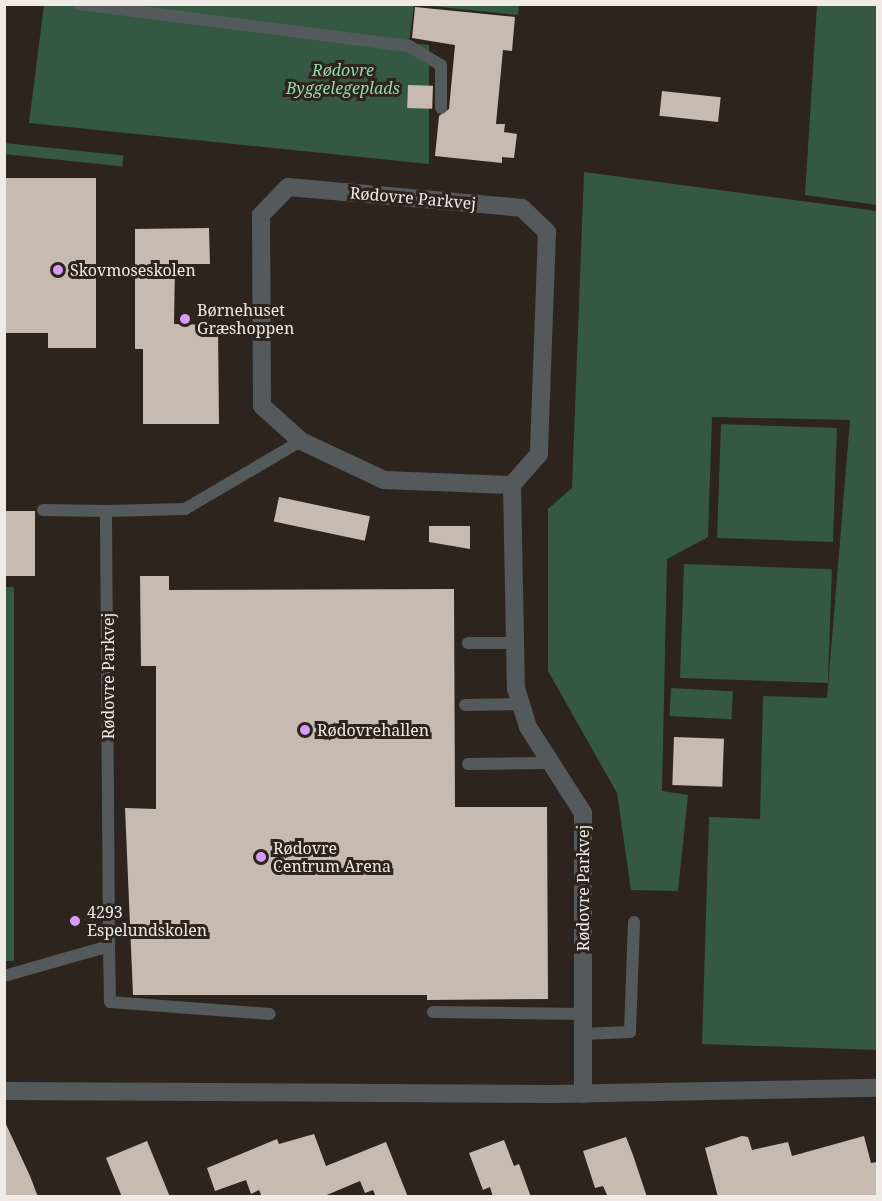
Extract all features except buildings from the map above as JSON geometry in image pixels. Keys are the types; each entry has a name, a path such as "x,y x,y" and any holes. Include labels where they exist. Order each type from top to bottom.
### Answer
{"street":[{"name":"Rødovre Parkvej","path":"512,485 384,480 301,441 262,406 261,215 288,187 522,208 547,232 539,454 512,485 516,688 548,763 583,813 583,1094"},
{"path":"4,1091 583,1094 878,1088"}],"lane":[{"path":"80,4 409,46 441,65 441,108"},
{"path":"43,510 185,509 301,441"},
{"name":"Rødovre Parkvej","path":"106,510 110,1002 270,1014"},
{"path":"468,643 515,643"},
{"path":"465,705 521,704"},
{"path":"468,764 548,763"},
{"path":"583,1034 630,1032 634,922"},
{"path":"4,976 109,946"},
{"path":"433,1012 583,1014"}],"green space":[{"path":"519,4 518,15 422,5"},
{"name":"Rødovre Byggelegeplads","path":"44,5 414,5 409,43 429,45 429,164 29,123"},
{"path":"817,5 877,5 877,205 805,195"},
{"path":"5,143 123,155 122,166 4,154"},
{"path":"584,172 877,211 877,1050 702,1044 709,817 760,819 763,696 827,698 850,420 712,417 708,537 667,559 662,791 688,795 678,891 631,890 617,793 548,671 548,509 572,488"},
{"path":"721,424 837,428 833,542 717,538"},
{"path":"684,564 832,569 828,683 680,678"},
{"path":"4,587 14,587 14,961 4,961"},
{"path":"671,688 733,691 731,719 670,716"}],"place":[{"name":"Skovmoseskolen","path":"58,270"},
{"name":"Børnehuset Græshoppen","path":"185,319"},
{"name":"Rødovrehallen","path":"305,730"},
{"name":"Rødovre Centrum Arena","path":"261,857"},
{"name":"4293 Espelundskolen","path":"75,921"}]}
